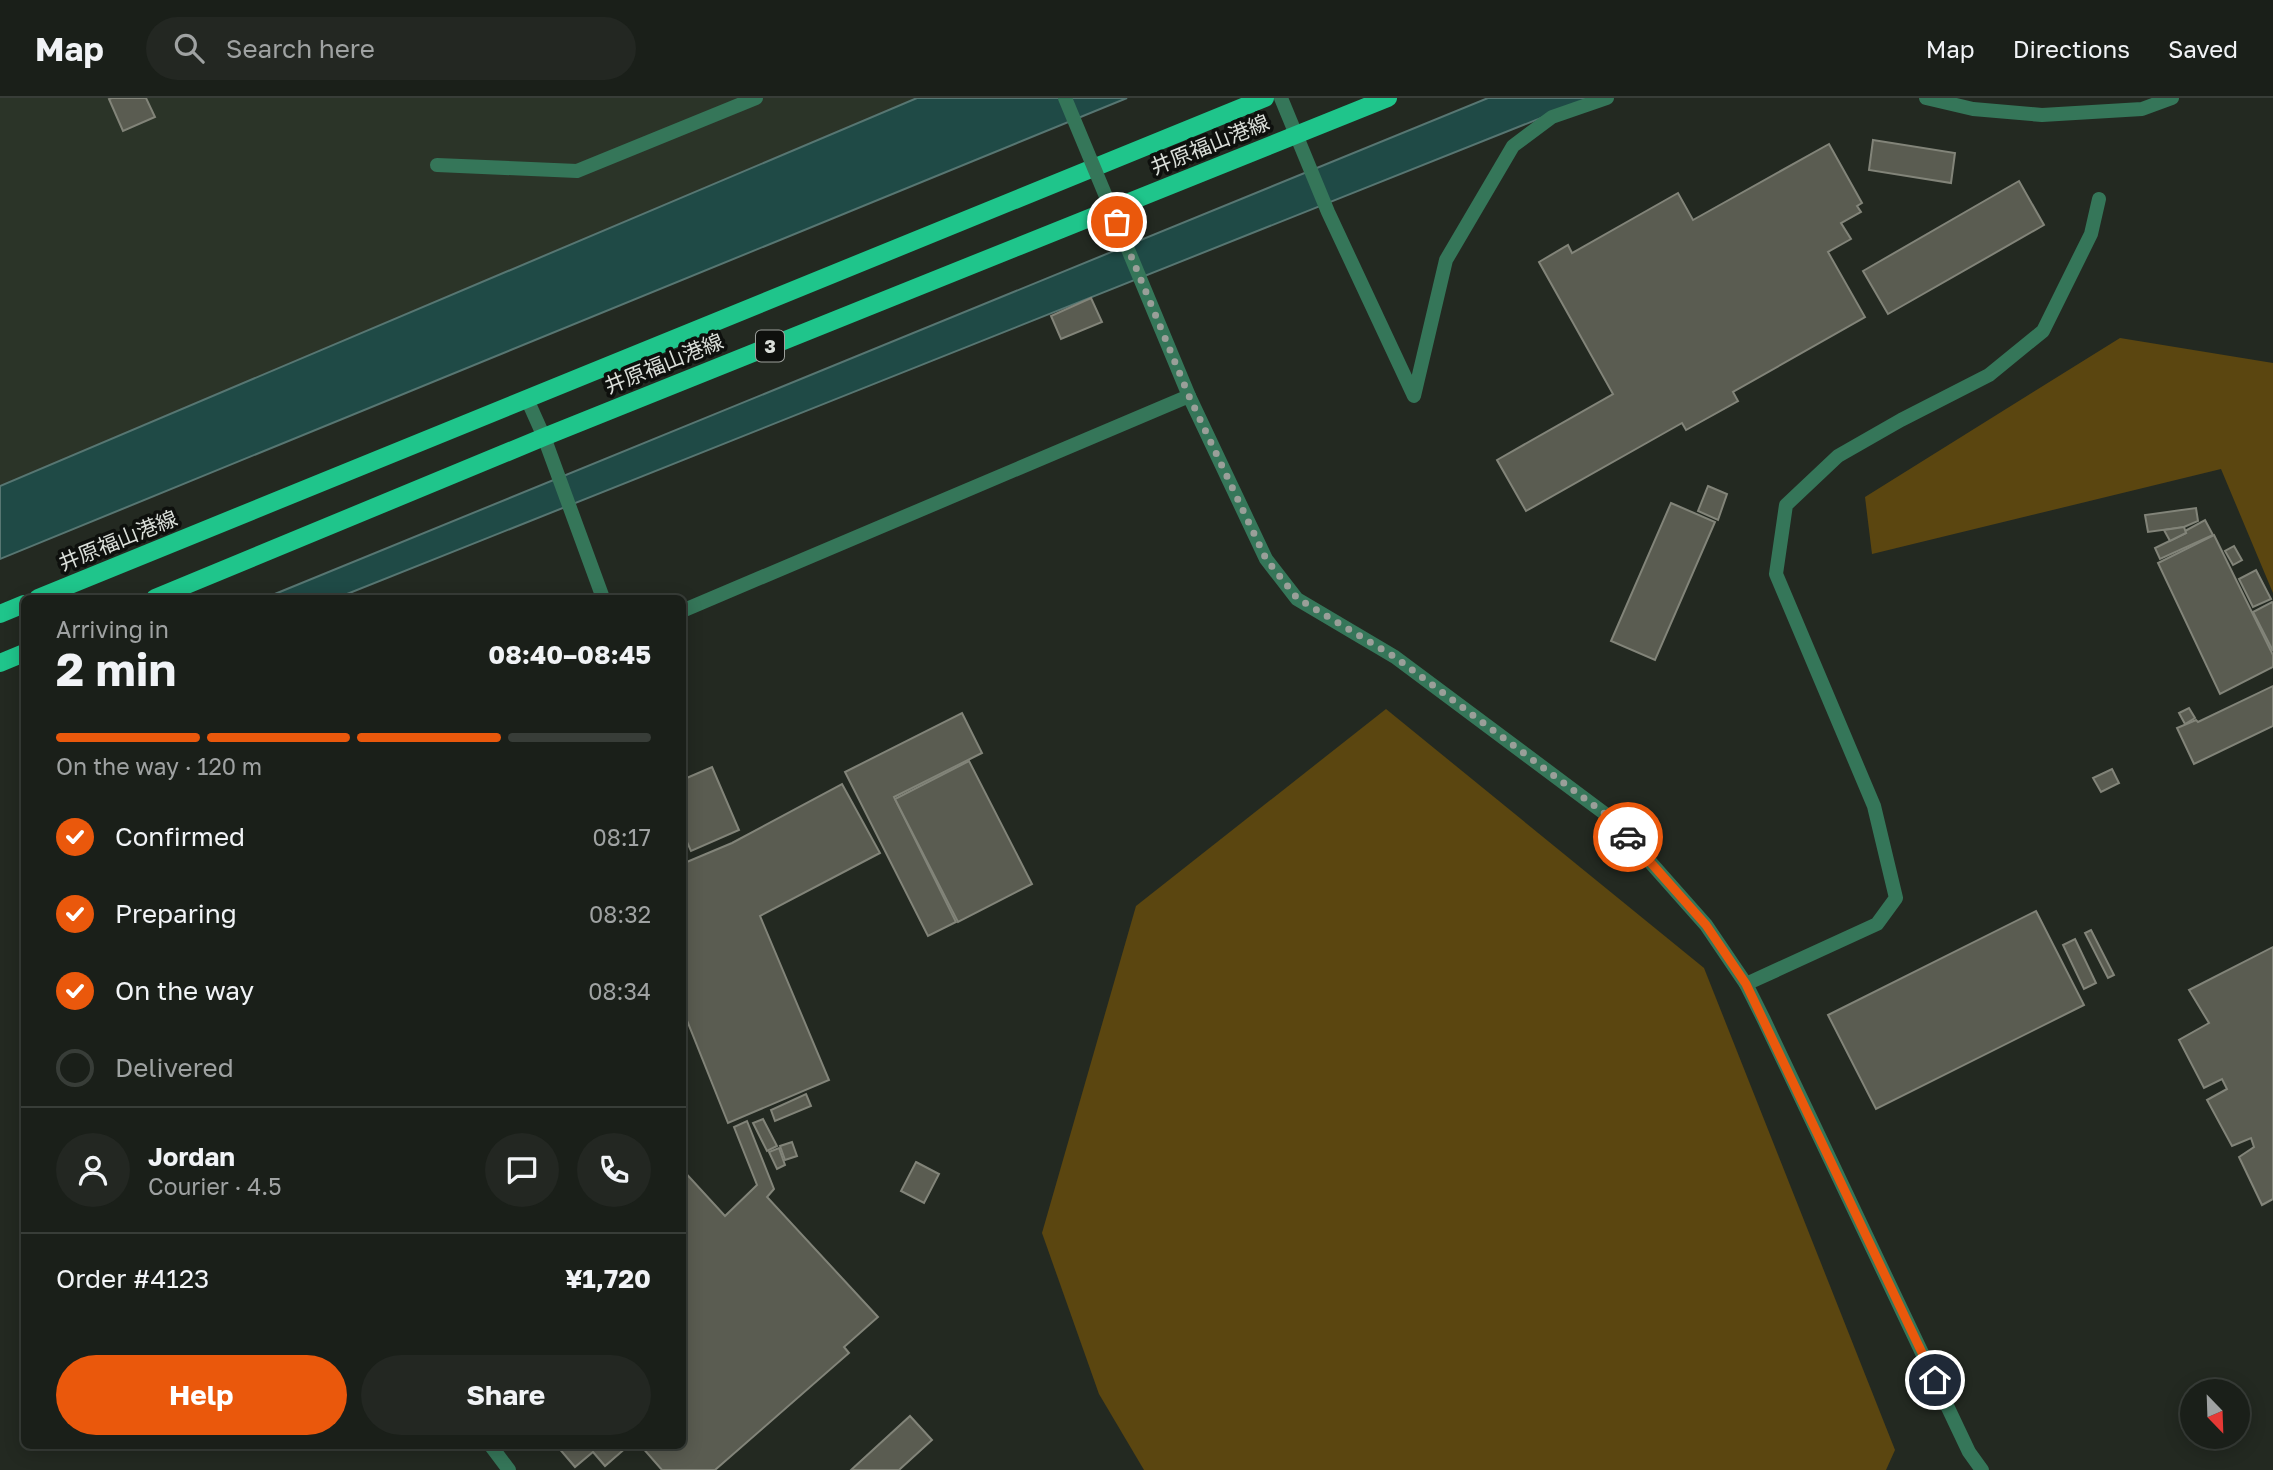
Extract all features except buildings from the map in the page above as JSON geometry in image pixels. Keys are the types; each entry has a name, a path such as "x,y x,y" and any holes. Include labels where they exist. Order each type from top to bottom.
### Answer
{"main road":[{"name":"井原福山港線","path":"45,595 1265,98"},
{"name":"井原福山港線","path":"162,595 544,437 1388,98"},
{"path":"0,614 21,605"},
{"path":"0,663 21,654"}],"street":[{"path":"438,165 577,171 756,98"},
{"path":"1065,98 1189,396 1266,559 1297,598 1395,657 1612,819 1706,925 1746,984 1969,1452 1982,1470"},
{"path":"1281,98 1328,212 1414,396 1446,260 1513,146 1552,117 1607,98"},
{"path":"1926,98 1973,109 2042,115 2142,109 2172,98"},
{"path":"1746,984 1877,924 1896,898 1874,806 1776,574 1786,505 1838,456 1989,375 2043,331 2091,234 2099,199"},
{"path":"686,609 1189,396"},
{"path":"527,399 544,437 602,595"},
{"path":"493,1449 509,1470"}],"shaded area":[{"path":"0,98 956,98 0,489"},
{"path":"2120,338 2273,363 2273,593 2221,469 1872,554 1865,497"},
{"path":"1386,709 1704,968 1895,1450 1886,1470 1144,1470 1099,1394 1042,1233 1136,906"}],"water":[{"path":"917,98 1127,98 0,559 0,486"},
{"path":"1488,98 1591,98 345,595 272,595"}],"way so far":[{"path":"1117,222 1189,396 1266,559 1297,598 1395,657 1612,819 1628,837"}],"route":[{"path":"1628,837 1706,925 1746,984 1935,1380"}]}
